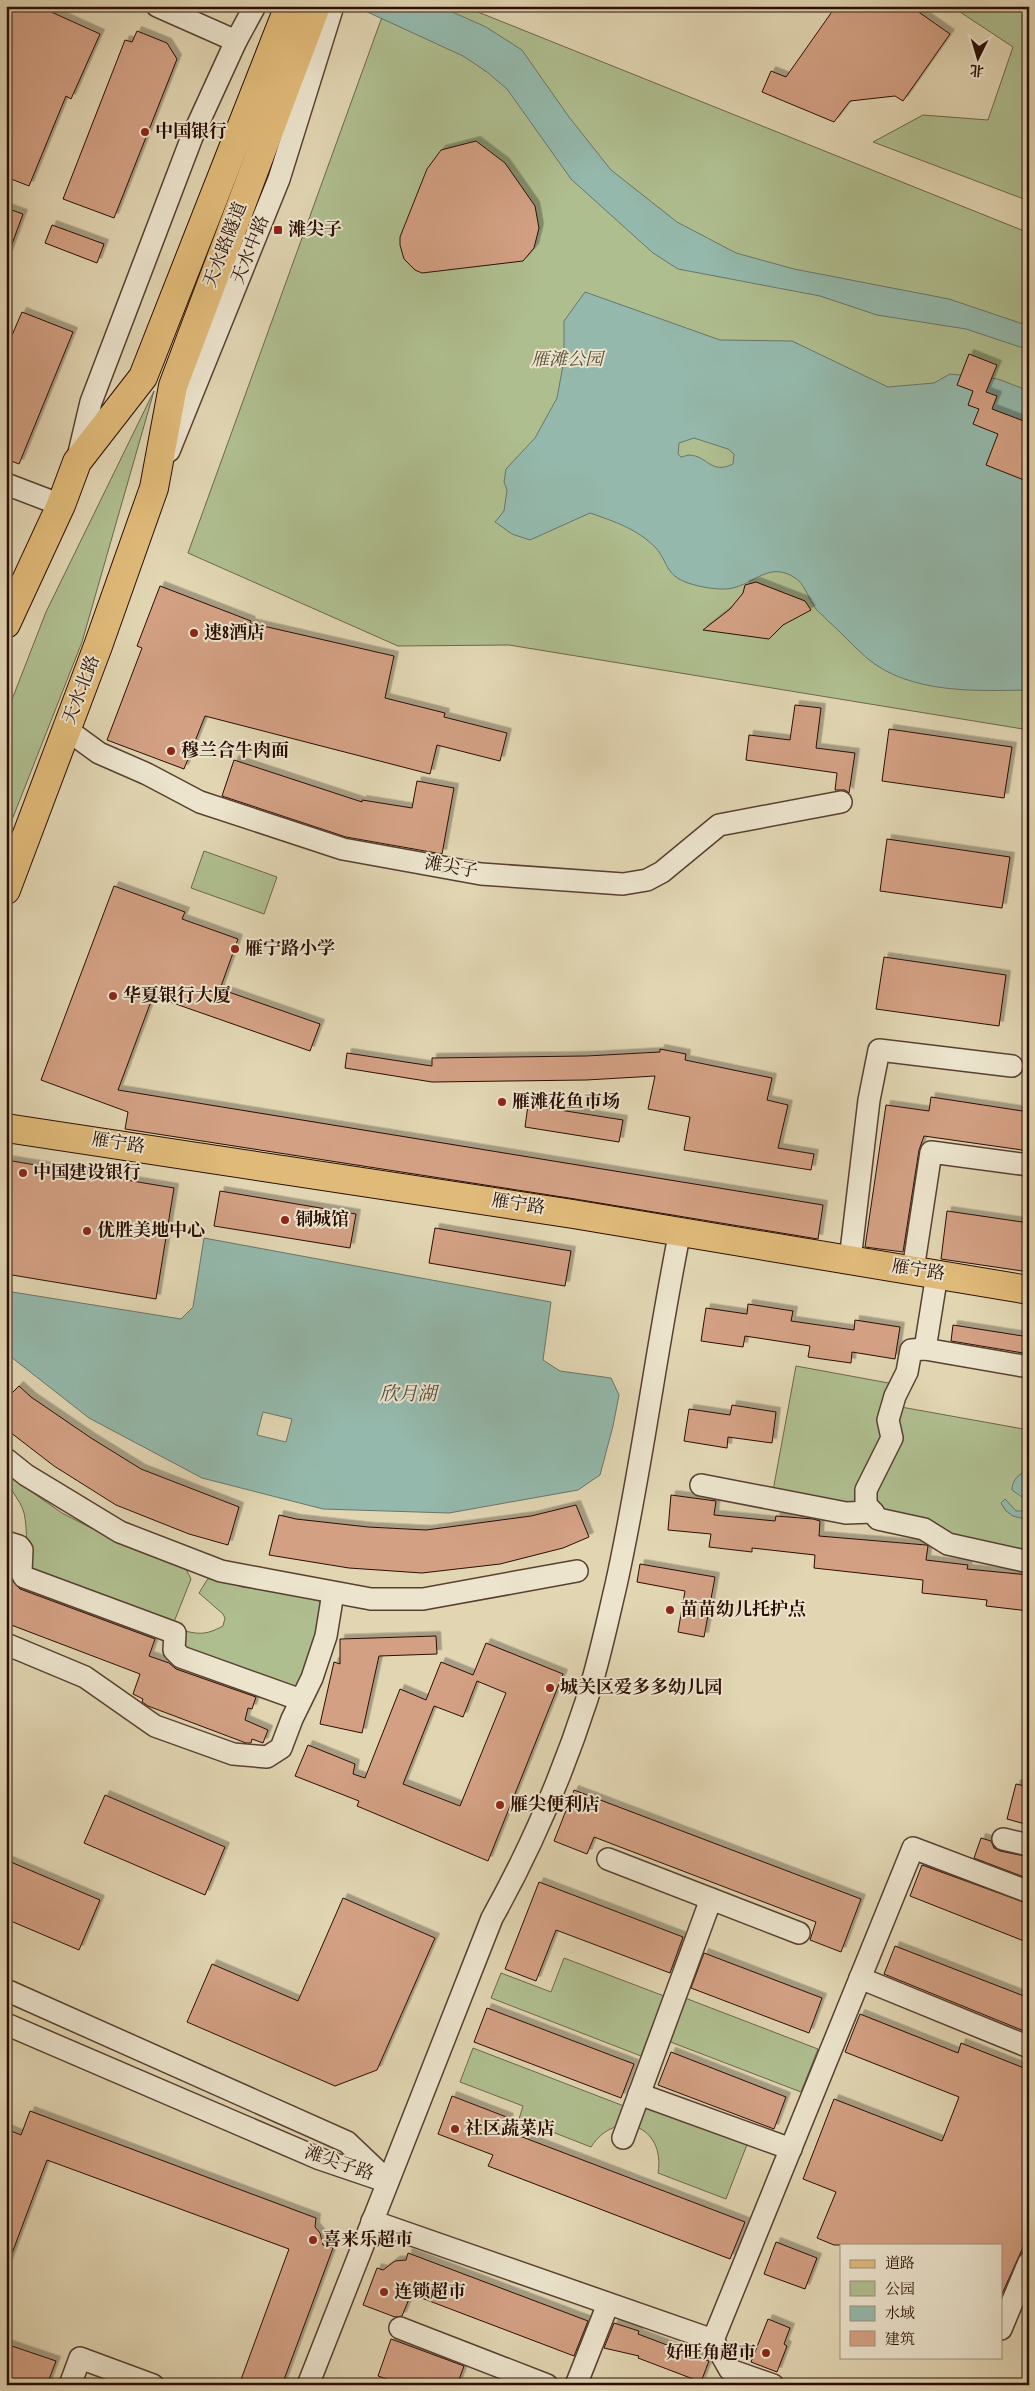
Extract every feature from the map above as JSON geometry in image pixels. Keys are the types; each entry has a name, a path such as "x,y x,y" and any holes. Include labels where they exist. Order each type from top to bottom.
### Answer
{"main road":[{"name":"天水路隧道","path":"77,462 143,377 289,6"},
{"name":"天水路隧道","path":"154,488 173,386 316,6"},
{"path":"6,624 61,505 77,462"},
{"name":"天水北路","path":"6,890 154,488"},
{"name":"雁宁路","path":"6,1128 680,1231 1029,1290"}],"street":[{"path":"157,6 236,40"},
{"path":"77,462 91,402 192,137 236,40 255,6"},
{"name":"天水中路","path":"154,488 279,179 332,6"},
{"path":"6,484 61,505"},
{"name":"滩尖子","path":"66,729 98,753 146,774 200,802 343,849 481,874 623,884 647,880 662,872 719,825 842,802"},
{"path":"850,1260 869,1100 879,1050 1012,1066"},
{"path":"925,1350 925,1272 931,1152 1029,1166"},
{"path":"308,2385 492,1918 522,1860 587,1699 605,1633 632,1513 663,1312 680,1231"},
{"path":"1029,1367 925,1350 911,1350 907,1372 895,1396 888,1420 892,1438 866,1490 866,1504 878,1519 924,1529 948,1544 1029,1562"},
{"path":"6,1459 26,1475 120,1532 221,1571 333,1593 371,1599 423,1599 577,1570"},
{"path":"701,1485 846,1513 873,1512"},
{"path":"6,1542 19,1546 22,1550 21,1571 24,1576 175,1633 174,1650 181,1657 301,1700"},
{"path":"6,1644 85,1677 155,1726 233,1754 266,1757 282,1748 312,1678 326,1636 333,1593"},
{"path":"1003,1839 1029,1845"},
{"path":"713,2340 913,1848 1029,1892"},
{"path":"608,1860 799,1933"},
{"path":"623,2138 711,1899"},
{"path":"860,1978 1029,2047"},
{"name":"滩尖子路","path":"6,1990 347,2142 388,2181"},
{"name":"滩尖子路","path":"6,2024 320,2159 388,2181"},
{"path":"639,2094 791,2149"},
{"path":"372,2221 713,2340 730,2370 773,2385"},
{"path":"1002,2327 1029,2262"},
{"path":"576,2385 608,2304"},
{"path":"400,2328 547,2385"},
{"path":"70,2385 80,2358 153,2385"}],"green space":[{"name":"雁滩公园","path":"386,6 463,6 1029,233 1029,730 509,645 398,646 188,553"},
{"path":"951,6 1029,6 1029,201 873,142 923,115 988,120 1013,47"},
{"path":"154,391 82,642 6,835 6,715 46,612"},
{"path":"204,851 277,877 264,914 191,888"},
{"path":"796,1366 905,1386 901,1407 1029,1430 1029,1553 837,1518 772,1496"},
{"path":"6,1474 62,1513 91,1528 186,1569 191,1579 174,1622 26,1571 24,1513"},
{"path":"211,1577 242,1587 316,1598 325,1609 302,1689 185,1652 185,1631 204,1633 223,1626 225,1618 223,1614 199,1593"},
{"path":"564,1958 664,1996 641,2056 491,1998 501,1973 551,1992"},
{"path":"685,1998 818,2049 801,2092 668,2041"},
{"path":"473,2048 642,2113 646,2104 748,2142 726,2199 658,2173 658,2157 655,2143 637,2127 626,2125 614,2128 602,2135 591,2147 519,2119 523,2106 460,2082"}],"water":[{"path":"365,6 439,6 486,27 522,50 569,117 611,170 677,222 736,253 794,269 949,299 1029,326 1029,350 966,329 877,315 820,296 678,269 653,253 571,179 507,89 487,72 463,56 363,10"},
{"path":"585,292 720,340 792,341 888,387 934,383 950,374 998,379 1029,391 1029,690 945,688 904,679 885,670 868,659 817,610 797,579 784,573 776,572 762,575 733,588 704,587 688,583 675,576 660,553 649,541 625,526 590,513 530,540 512,534 495,522 504,511 507,490 504,482 506,469 535,438 557,398 564,360 564,321","holes":["694,438 728,449 734,454 733,464 726,467 714,466 695,456 681,457 678,454 679,443"]},
{"name":"欣月湖","path":"204,1238 551,1302 543,1360 560,1371 611,1378 619,1395 600,1475 578,1490 449,1513 323,1509 202,1478 89,1418 6,1353 6,1291 181,1319 193,1307","holes":["263,1412 292,1419 286,1442 257,1435"]},
{"path":"1029,1471 1029,1492 1022,1497 1012,1490 1012,1486 1022,1473"},
{"path":"1005,1499 1016,1511 1029,1511 1029,1520 1013,1516 1006,1511 1001,1503"}],"building":[{"path":"6,6 38,6 100,34 71,99 66,96 29,186 6,177"},
{"path":"836,6 910,6 950,34 903,101 895,96 850,101 834,122 762,92 771,71 786,77"},
{"path":"137,31 167,43 177,59 114,218 63,199 125,40 132,42"},
{"path":"476,141 505,163 535,206 539,228 534,248 523,261 422,273 415,270 404,259 400,237 427,169 441,150"},
{"path":"6,208 23,214 8,255 6,255"},
{"path":"52,225 104,244 97,263 45,243"},
{"path":"22,312 73,332 19,464 6,459 6,349"},
{"path":"969,354 997,365 986,392 997,396 992,409 1029,423 1029,482 986,465 998,434 973,424 979,409 968,405 973,391 957,385"},
{"path":"756,582 805,601 811,610 783,625 769,639 703,630 730,609 743,593 745,585"},
{"path":"160,586 251,621 250,623 394,656 385,698 445,713 444,717 507,733 500,761 437,745 430,774 205,716 184,769 107,740 142,648 137,646"},
{"path":"795,705 821,708 816,748 855,753 849,793 845,790 835,790 837,773 746,760 749,735 790,740"},
{"path":"889,729 1012,747 1004,798 882,781"},
{"path":"234,760 362,802 362,800 412,808 417,781 454,788 442,854 346,837 222,796"},
{"path":"887,839 1010,857 1002,908 880,891"},
{"path":"114,886 185,912 182,919 238,939 220,989 320,1024 310,1051 153,996 118,1090 823,1205 818,1239 125,1129 128,1112 41,1080"},
{"path":"884,957 1006,975 999,1026 876,1009"},
{"path":"660,1049 686,1054 685,1060 772,1078 767,1100 788,1105 778,1148 814,1154 811,1170 684,1150 690,1117 648,1109 655,1076 586,1080 432,1082 345,1068 347,1053 432,1066 432,1058 586,1056 660,1052"},
{"path":"931,1097 1029,1112 1029,1151 924,1136 919,1150 903,1252 865,1247 886,1105 929,1111"},
{"path":"528,1105 623,1120 619,1142 525,1127"},
{"name":"优胜美地中心","path":"6,1160 174,1188 156,1299 6,1274"},
{"name":"铜城馆","path":"220,1191 356,1214 350,1248 214,1226"},
{"path":"947,1211 1029,1223 1029,1272 941,1259"},
{"path":"435,1228 571,1251 565,1286 429,1263"},
{"path":"748,1304 793,1311 791,1321 854,1330 855,1320 900,1327 895,1359 852,1352 851,1363 808,1357 810,1346 745,1336 743,1347 701,1341 706,1308 747,1314"},
{"path":"953,1325 1029,1337 1029,1354 951,1341"},
{"path":"19,1386 31,1397 91,1438 141,1469 239,1507 228,1545 189,1534 116,1505 54,1466 6,1429 6,1399"},
{"path":"732,1405 776,1412 772,1443 728,1437 727,1448 684,1441 689,1409 730,1415"},
{"path":"671,1495 716,1501 714,1515 775,1521 776,1516 813,1519 820,1521 819,1536 926,1545 928,1546 926,1560 968,1565 967,1569 1029,1575 1029,1611 986,1606 987,1600 922,1593 923,1580 814,1568 815,1555 752,1548 752,1552 709,1547 711,1534 668,1530"},
{"path":"576,1505 589,1537 563,1548 500,1564 422,1573 349,1568 269,1555 279,1515 296,1519 368,1527 426,1530 531,1516"},
{"path":"640,1564 715,1577 704,1637 678,1632 685,1591 637,1582"},
{"path":"6,1577 11,1579 20,1589 155,1639 149,1656 169,1663 176,1669 256,1697 252,1709 248,1708 245,1720 268,1730 263,1743 252,1739 251,1743 246,1743 148,1706 142,1702 143,1699 133,1694 140,1674 6,1623"},
{"path":"436,1636 437,1654 379,1656 362,1733 320,1724 334,1662 340,1664 340,1639"},
{"path":"486,1643 563,1674 488,1861 357,1806 359,1801 295,1776 308,1745 355,1764 353,1774 365,1778 400,1689 426,1700 441,1662 473,1675","holes":["477,1681 506,1693 460,1806 403,1784 434,1706 463,1717"]},
{"path":"1016,1784 1029,1787 1029,1825 1007,1819"},
{"path":"574,1790 861,1899 841,1952 810,1940 816,1922 594,1837 587,1854 554,1841"},
{"path":"105,1795 225,1847 205,1895 84,1843"},
{"path":"981,1838 991,1841 994,1848 1000,1851 1029,1857 1029,1879 974,1858"},
{"path":"6,1860 100,1900 79,1950 6,1919"},
{"path":"922,1865 1029,1904 1029,1943 910,1896"},
{"path":"539,1882 683,1937 670,1973 556,1930 536,1981 505,1969"},
{"path":"343,1898 435,1938 377,2070 335,2086 187,2022 212,1964 298,2001"},
{"path":"895,1946 1029,1998 1029,2033 884,1974"},
{"path":"704,1953 822,1998 809,2033 691,1988"},
{"path":"487,2008 634,2064 621,2098 474,2042"},
{"path":"860,2014 958,2053 961,2043 1029,2070 1029,2234 1002,2294 1002,2244 834,2245 817,2238 836,2192 803,2179 834,2099 942,2141 959,2097 845,2052"},
{"path":"671,2052 786,2097 774,2129 658,2085"},
{"path":"452,2096 509,2118 504,2130 745,2222 730,2259 488,2166 493,2155 438,2134"},
{"path":"30,2111 316,2218 315,2227 320,2233 323,2245 333,2248 282,2385 239,2385 289,2249 47,2160 8,2264 6,2264 6,2129 21,2135"},
{"path":"776,2242 817,2258 805,2289 764,2274"},
{"path":"408,2253 588,2321 574,2356 411,2294 402,2316 395,2317 363,2305 377,2268 383,2270 395,2261 406,2260"},
{"path":"768,2319 790,2328 784,2344 787,2346 777,2372 751,2362"},
{"path":"614,2323 639,2331 638,2334 709,2361 701,2382 638,2358 639,2356 604,2348"},
{"path":"391,2339 464,2366 457,2385 403,2385 378,2376"},
{"path":"6,2344 56,2361 47,2385 6,2385"}],"place":[{"name":"中国银行","path":"145,132"},
{"name":"滩尖子","path":"278,230"},
{"name":"速8酒店","path":"194,633"},
{"name":"穆兰合牛肉面","path":"171,751"},
{"name":"雁宁路小学","path":"235,949"},
{"name":"华夏银行大厦","path":"113,996"},
{"name":"雁滩花鱼市场","path":"502,1102"},
{"name":"中国建设银行","path":"23,1173"},
{"name":"铜城馆","path":"285,1220"},
{"name":"优胜美地中心","path":"87,1231"},
{"name":"苗苗幼儿托护点","path":"670,1610"},
{"name":"城关区爱多多幼儿园","path":"550,1688"},
{"name":"雁尖便利店","path":"500,1805"},
{"name":"社区蔬菜店","path":"455,2129"},
{"name":"喜来乐超市","path":"313,2240"},
{"name":"连锁超市","path":"384,2292"},
{"name":"好旺角超市","path":"766,2353"}]}
